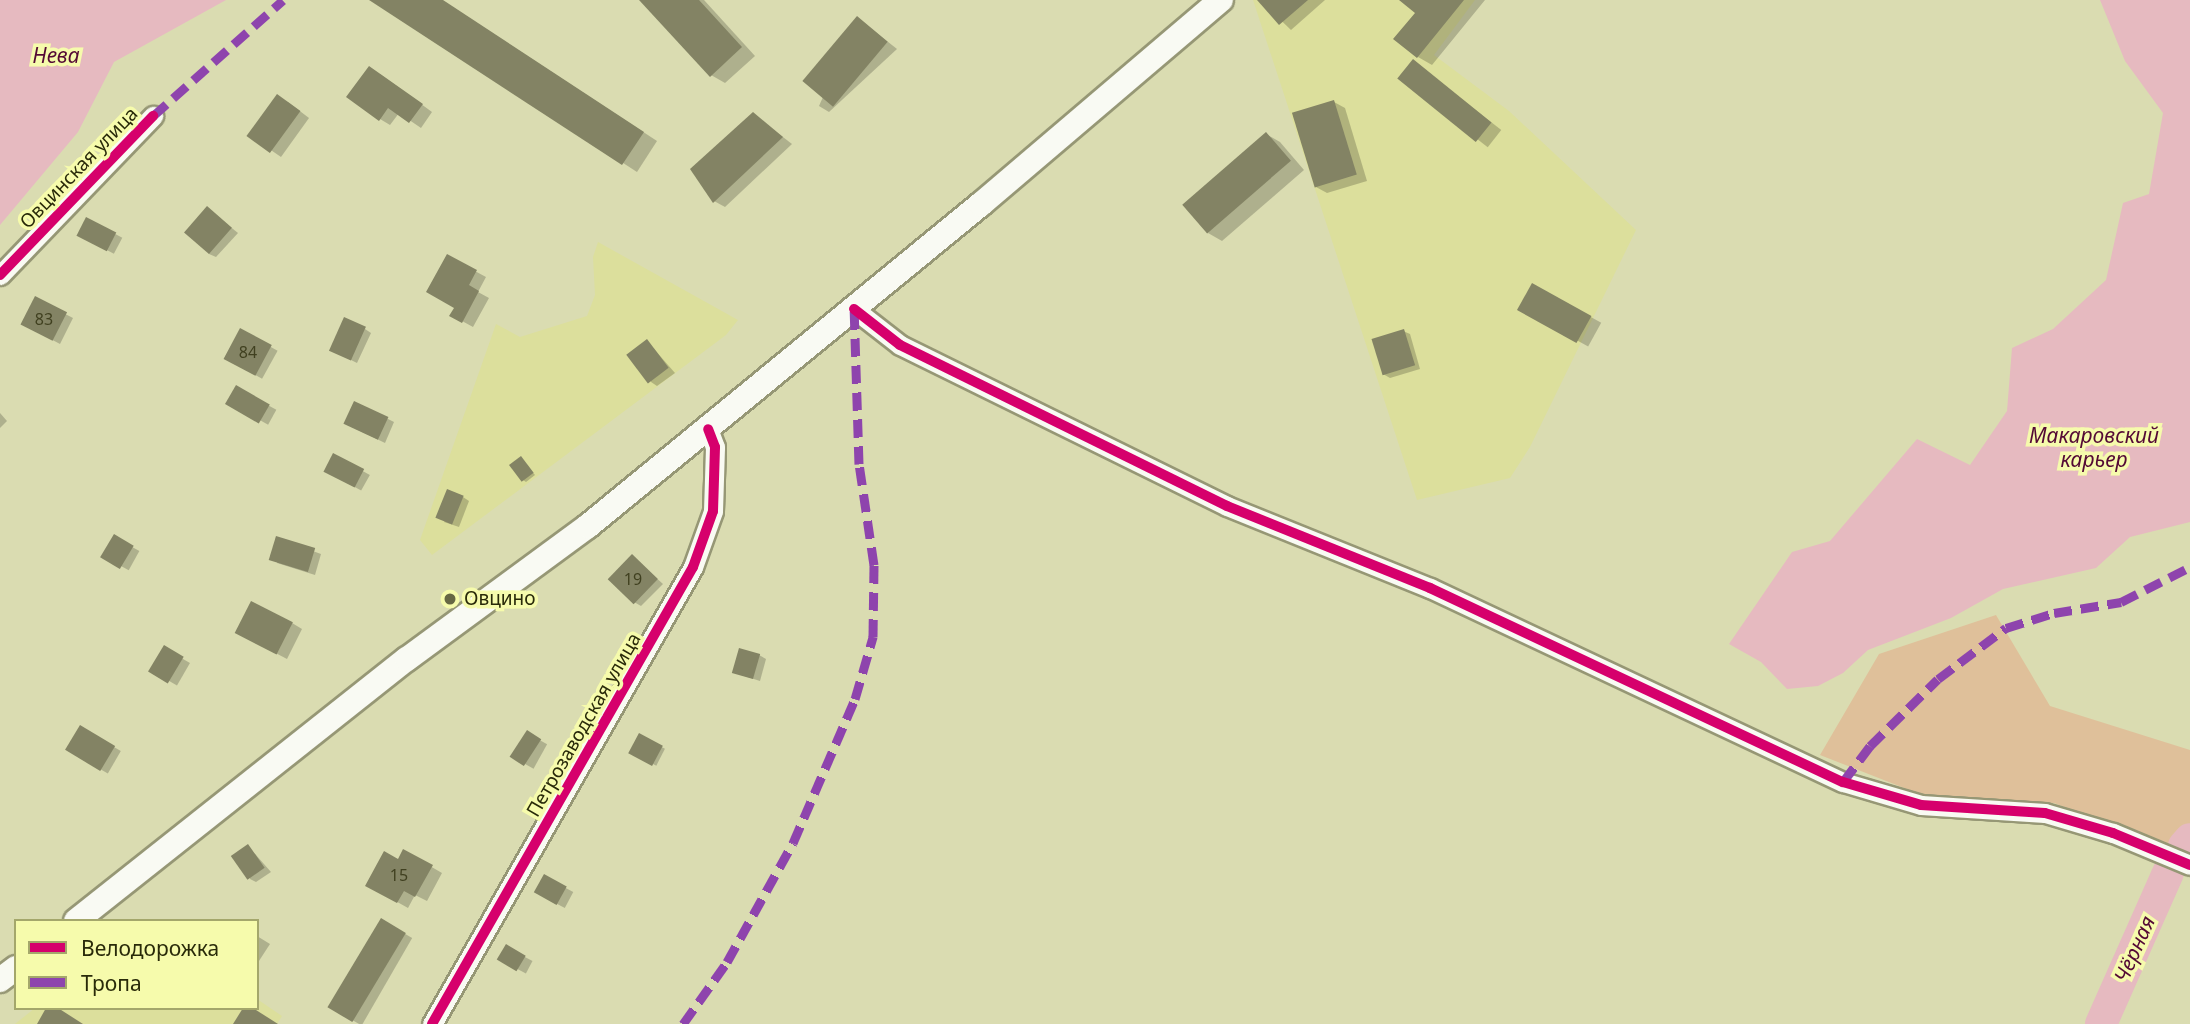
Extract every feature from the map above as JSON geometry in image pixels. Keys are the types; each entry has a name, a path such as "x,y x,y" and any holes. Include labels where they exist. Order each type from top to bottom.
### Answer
{"main road":[{"path":"79,919 708,429 1221,0"}],"street":[{"name":"Овцинская улица","path":"0,275 153,116"},
{"path":"854,309 900,345 1227,506 1430,589 1843,782 1921,804 2045,813 2113,833 2190,865"},
{"name":"Петрозаводская улица","path":"432,1024 693,567 713,511 715,447 708,429"}],"shaded area":[{"path":"1253,0 1475,0 1434,55 1509,111 1636,230 1530,447 1510,478 1417,500"},
{"path":"598,242 738,320 726,335 432,555 420,540 496,324 520,337 587,316 595,295 593,257"},
{"path":"1996,615 2050,706 2190,750 2190,857 2054,803 1922,795 1820,755 1879,654"},
{"path":"259,1000 282,1016 277,1024 15,1024 32,1010 259,1010"}],"water":[{"name":"Нева","path":"0,0 226,0 114,62 78,132 0,225"},
{"name":"Макаровский карьер","path":"2100,0 2190,0 2190,522 2130,537 2096,568 2003,589 1951,618 1868,650 1843,673 1818,686 1787,689 1761,662 1729,644 1792,552 1830,541 1917,439 1970,465 2007,411 2012,348 2053,329 2106,280 2123,203 2149,194 2163,113 2125,61"}],"building":[{"path":"369,0 443,0 644,132 622,165"},
{"path":"639,0 699,0 742,47 710,77"},
{"path":"1257,0 1308,0 1279,25"},
{"path":"1399,0 1464,0 1417,58 1393,39 1415,13"},
{"path":"857,16 888,42 833,107 802,81"},
{"path":"1413,59 1491,123 1476,142 1397,78"},
{"path":"369,66 423,104 409,123 388,108 379,121 346,97"},
{"path":"277,94 300,111 270,153 246,136"},
{"path":"1334,100 1357,175 1315,187 1292,113"},
{"path":"753,112 783,137 713,203 690,169"},
{"path":"1266,132 1291,161 1207,234 1182,205"},
{"path":"207,206 232,228 209,254 184,232"},
{"path":"86,217 116,232 107,251 76,236"},
{"path":"447,254 477,270 469,285 479,291 462,323 449,316 454,308 426,292"},
{"path":"1532,283 1591,316 1576,343 1517,310"},
{"path":"35,296 67,312 53,341 20,325"},
{"path":"344,317 366,327 351,361 329,351"},
{"path":"240,328 272,345 255,376 224,359"},
{"path":"1404,329 1415,365 1383,375 1371,339"},
{"path":"647,339 669,368 648,383 626,355"},
{"path":"236,385 270,404 259,424 225,404"},
{"path":"354,401 388,417 378,440 343,424"},
{"path":"333,453 364,469 355,488 323,472"},
{"path":"521,456 534,473 522,482 509,465"},
{"path":"447,489 464,496 452,524 435,518"},
{"path":"114,534 134,546 120,569 100,557"},
{"path":"276,536 315,548 308,572 269,560"},
{"path":"632,554 658,579 634,604 608,579"},
{"path":"251,601 293,622 277,654 235,633"},
{"path":"164,645 184,657 168,683 148,672"},
{"path":"739,648 760,654 753,679 732,673"},
{"path":"80,725 115,746 100,771 65,750"},
{"path":"527,730 541,739 524,766 510,757"},
{"path":"639,733 663,746 652,766 628,753"},
{"path":"248,844 265,868 247,880 231,856"},
{"path":"403,849 433,865 415,897 404,891 397,903 365,886 384,851 398,859"},
{"path":"544,874 567,887 557,905 534,892"},
{"path":"381,918 406,933 352,1022 327,1007"},
{"path":"506,944 526,956 516,971 497,959"},
{"path":"45,1010 61,1010 83,1024 37,1024"},
{"path":"242,1010 256,1010 278,1024 233,1024"}],"waterway":[{"name":"Чёрная","path":"2184,846 2190,839"},
{"name":"Чёрная","path":"2101,1024 2168,873"}],"marked path":[{"path":"153,116 283,0"},
{"path":"683,1024 727,962 793,843 855,699 873,637 874,565 859,464 854,309"},
{"path":"1843,782 1870,746 1938,679 2006,628 2054,613 2121,602 2190,567"}],"cycle path":[{"path":"0,275 153,116"},
{"path":"854,309 900,345 1227,506 1430,588 1843,782 1921,805 2045,813 2113,833 2190,865"},
{"path":"432,1024 693,567 713,511 715,447 708,429"}],"place":[{"name":"Овцино","path":"450,599"}]}
